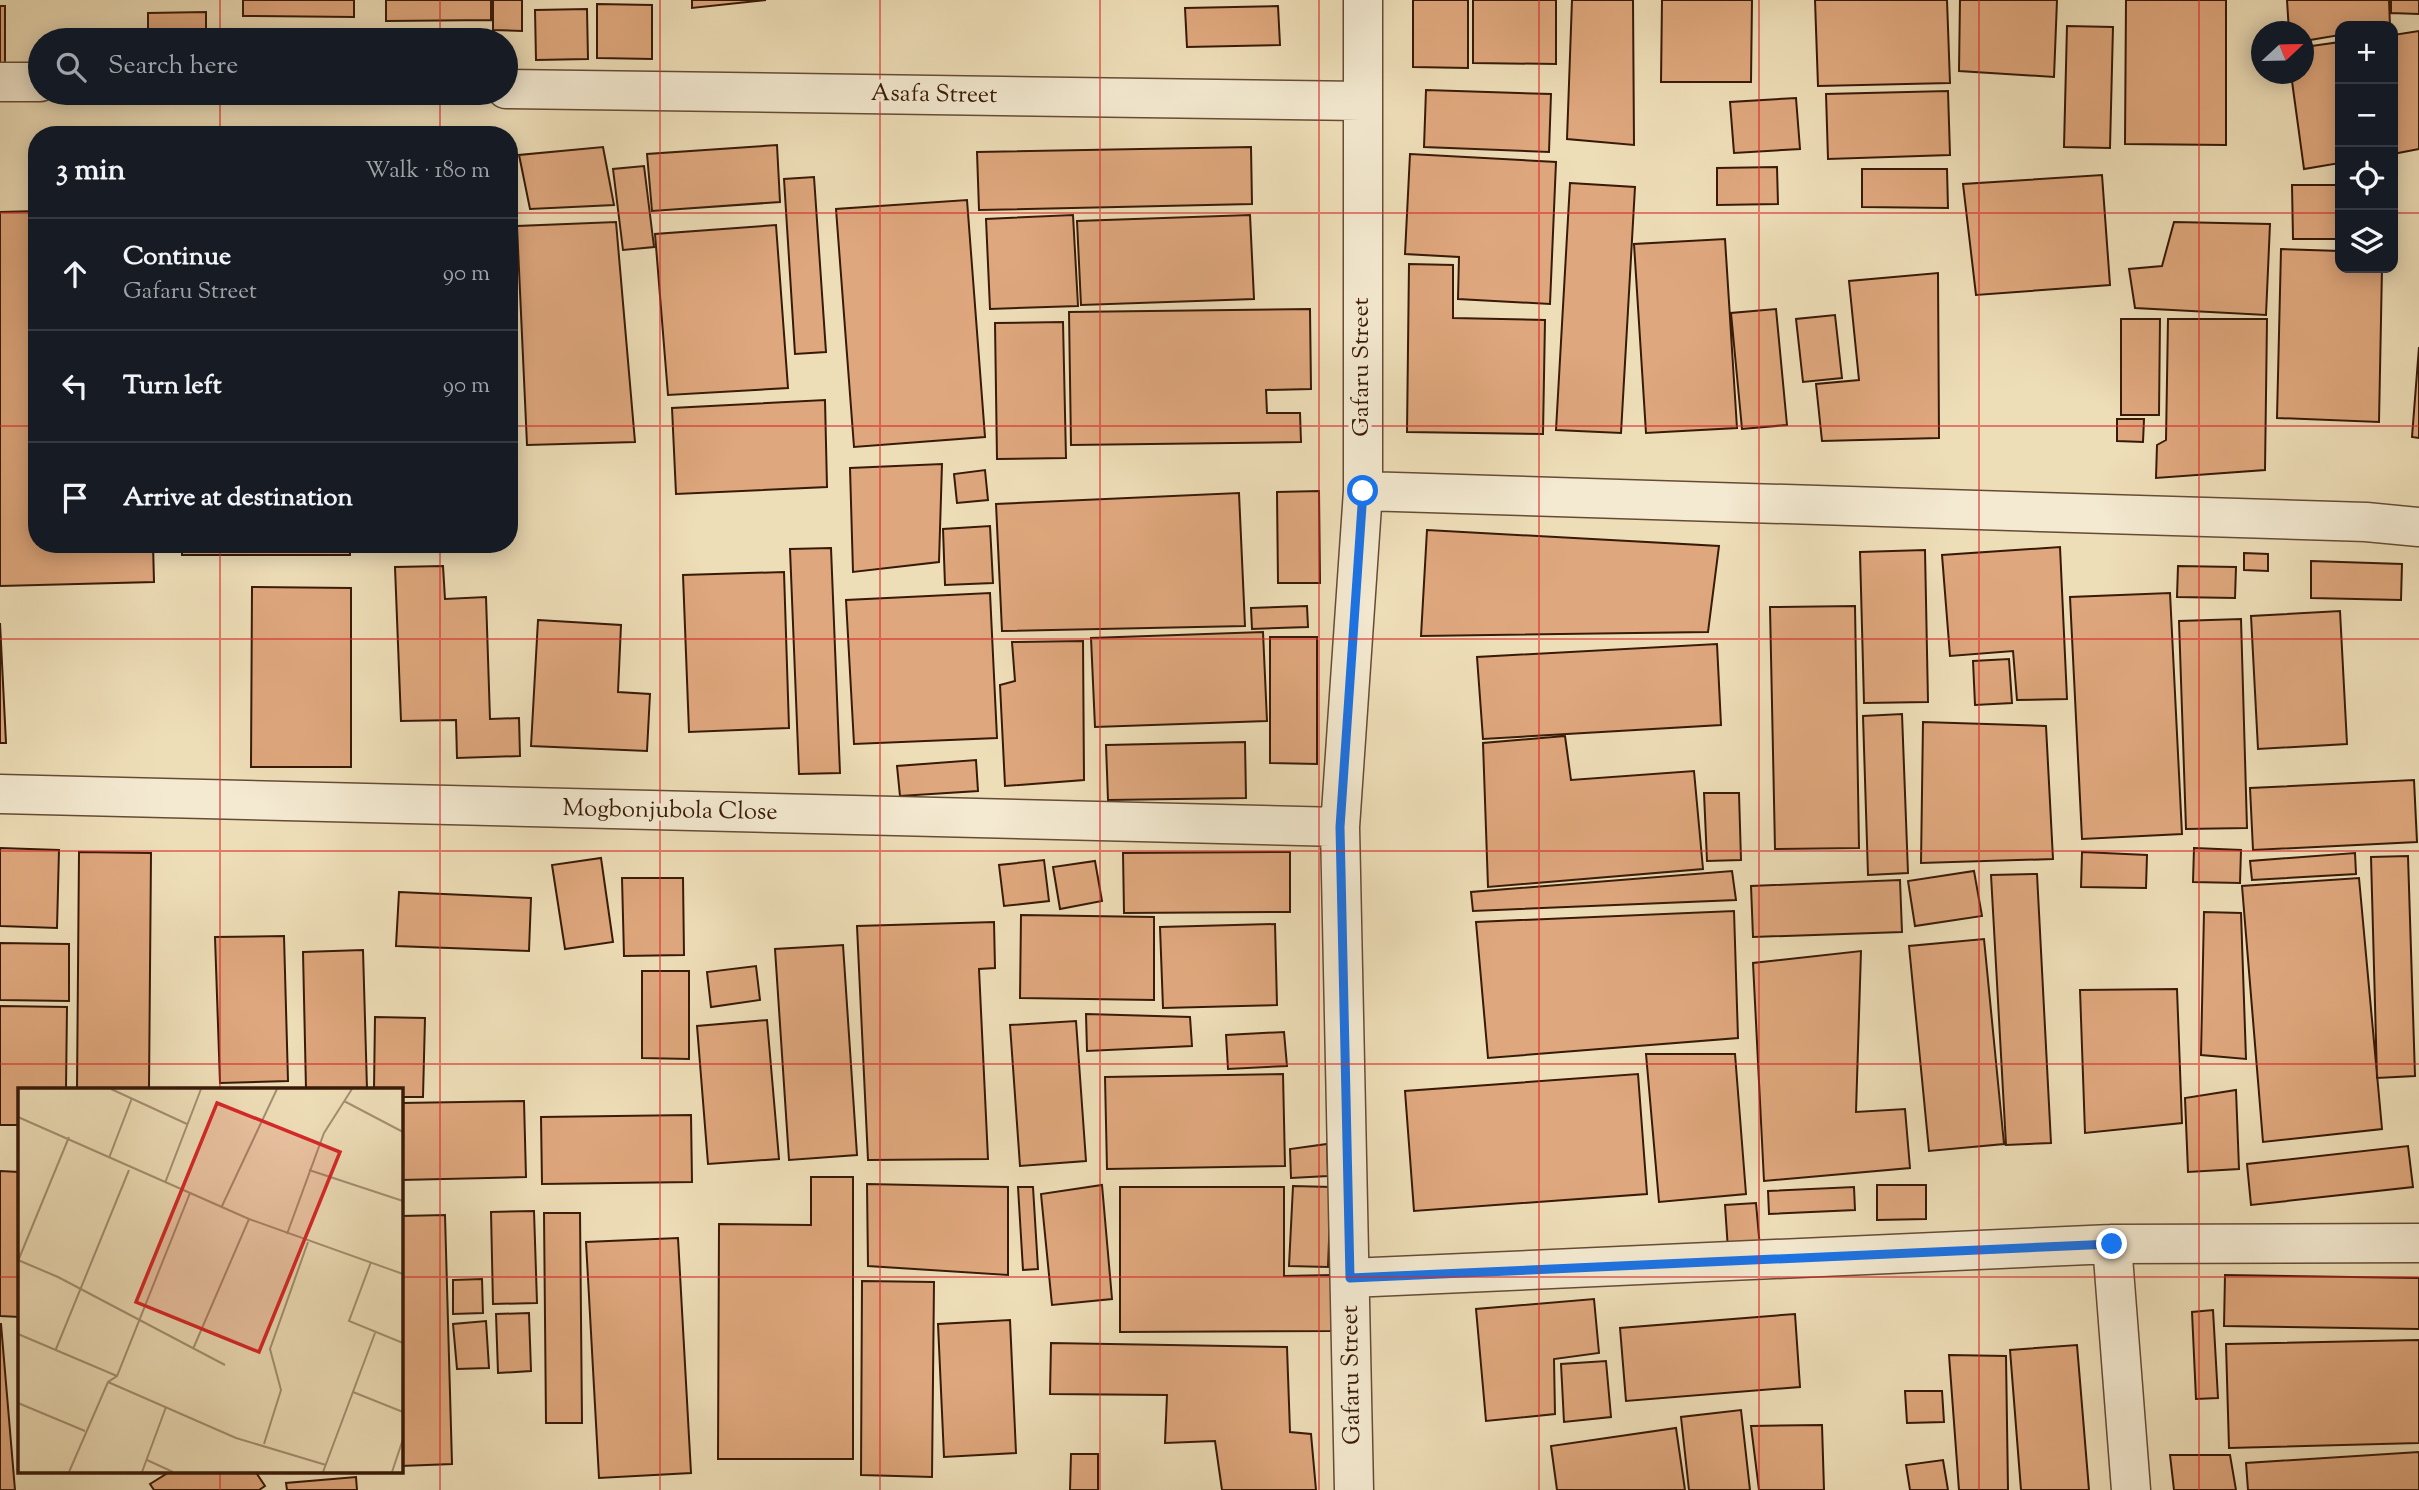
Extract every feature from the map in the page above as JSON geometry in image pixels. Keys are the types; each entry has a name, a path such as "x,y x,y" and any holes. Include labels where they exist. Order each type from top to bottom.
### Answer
{"street":[{"name":"Gafaru Street","path":"1354,1490 1340,827 1363,491 1363,0"},
{"path":"0,82 28,82"},
{"name":"Asafa Street","path":"518,89 1362,102"},
{"path":"1363,491 2365,522 2419,527"},
{"name":"Mogbonjubola Close","path":"0,794 1340,827"},
{"path":"1350,1278 2112,1244 2419,1243"},
{"path":"2112,1244 2131,1490"}],"building":[{"path":"243,0 354,0 354,17 243,16"},
{"path":"386,0 491,0 491,20 386,21"},
{"path":"493,0 522,0 522,31 518,31 518,28 493,28"},
{"path":"692,0 766,0 692,8"},
{"path":"1413,0 1468,0 1468,68 1413,67"},
{"path":"1473,0 1556,0 1556,64 1473,63"},
{"path":"1572,0 1633,0 1634,145 1567,139"},
{"path":"1662,0 1752,0 1751,82 1661,82"},
{"path":"1815,0 1947,0 1950,83 1818,86"},
{"path":"1960,0 2057,0 2054,77 1959,71"},
{"path":"2126,0 2226,0 2226,145 2125,144"},
{"path":"2287,0 2389,0 2390,21 2335,21 2335,36 2314,39 2314,21 2288,21"},
{"path":"2391,0 2419,0 2419,14 2391,13"},
{"path":"597,4 652,5 652,59 597,58"},
{"path":"0,6 5,6 5,63 0,63"},
{"path":"1278,6 1280,45 1187,47 1185,8"},
{"path":"587,9 588,59 536,60 535,10"},
{"path":"206,12 206,28 148,28 148,13"},
{"path":"2067,26 2113,27 2110,148 2064,147"},
{"path":"2419,31 2419,149 2398,153 2398,84 2398,34"},
{"path":"2335,43 2335,164 2304,169 2292,84 2314,84 2314,46"},
{"path":"1426,90 1551,94 1549,152 1424,147"},
{"path":"1948,91 1950,155 1828,159 1826,94"},
{"path":"1796,98 1800,149 1734,153 1730,102"},
{"path":"777,145 780,202 652,211 647,154"},
{"path":"603,147 614,205 530,209 519,155"},
{"path":"1251,147 1252,204 979,210 977,152"},
{"path":"1410,154 1556,162 1550,304 1458,299 1459,257 1405,254"},
{"path":"644,166 654,247 623,250 613,169"},
{"path":"1777,167 1778,204 1717,205 1717,168"},
{"path":"1862,169 1947,169 1948,208 1862,207"},
{"path":"2102,175 2110,285 1976,295 1963,184"},
{"path":"814,177 826,352 795,354 784,179"},
{"path":"1570,183 1635,187 1621,433 1556,430"},
{"path":"2292,185 2335,185 2335,239 2293,239"},
{"path":"967,200 985,437 854,447 836,209"},
{"path":"28,211 28,553 153,553 154,582 0,586 0,212"},
{"path":"1073,215 1078,306 990,309 986,219"},
{"path":"1250,215 1254,299 1081,305 1077,221"},
{"path":"616,222 635,442 527,445 518,226"},
{"path":"2174,222 2270,224 2266,315 2135,308 2129,269 2162,266"},
{"path":"776,225 788,388 668,395 655,234"},
{"path":"1725,239 1737,428 1646,433 1634,244"},
{"path":"2281,249 2335,251 2335,273 2382,273 2379,422 2277,418"},
{"path":"1409,264 1453,265 1453,318 1545,320 1543,434 1407,432"},
{"path":"1938,273 1939,438 1822,441 1816,384 1859,380 1849,281"},
{"path":"1310,309 1311,389 1266,390 1267,413 1300,413 1301,442 1071,445 1069,312"},
{"path":"1776,309 1787,425 1742,429 1731,313"},
{"path":"1835,315 1842,378 1803,382 1796,319"},
{"path":"2121,319 2160,319 2159,415 2121,415"},
{"path":"2168,319 2267,319 2265,470 2156,478 2157,445 2166,440"},
{"path":"1063,322 1066,458 997,459 995,323"},
{"path":"2419,347 2419,438 2412,437"},
{"path":"825,400 827,487 676,494 672,408"},
{"path":"2117,419 2144,419 2143,442 2117,441"},
{"path":"942,464 939,562 853,572 850,468"},
{"path":"985,470 988,500 957,503 954,474"},
{"path":"1319,491 1320,583 1278,583 1277,492"},
{"path":"1239,493 1245,626 1002,631 996,504"},
{"path":"990,526 993,583 945,585 943,529"},
{"path":"1427,530 1719,546 1708,632 1421,636"},
{"path":"2060,547 2067,699 2017,700 2013,651 1950,656 1942,555"},
{"path":"831,548 840,773 799,774 790,549"},
{"path":"1925,550 1928,702 1864,703 1860,552"},
{"path":"182,553 350,553 350,555"},
{"path":"2244,553 2268,554 2268,571 2244,570"},
{"path":"2311,561 2402,564 2401,600 2311,598"},
{"path":"443,566 445,599 486,597 490,719 519,718 520,756 457,758 456,720 401,721 395,567"},
{"path":"2178,566 2236,567 2235,598 2177,597"},
{"path":"784,572 789,728 689,732 683,575"},
{"path":"252,587 351,588 351,767 251,767"},
{"path":"990,593 997,738 854,744 846,600"},
{"path":"2170,593 2182,834 2082,839 2070,597"},
{"path":"1307,606 1308,627 1252,629 1251,608"},
{"path":"1855,606 1859,848 1775,849 1770,607"},
{"path":"2340,611 2347,744 2258,749 2251,616"},
{"path":"2241,619 2247,828 2186,829 2179,621"},
{"path":"538,620 621,625 618,692 650,694 647,751 531,746"},
{"path":"0,623 6,743 0,743"},
{"path":"1263,632 1267,721 1095,727 1091,638"},
{"path":"1270,637 1317,637 1317,764 1270,763"},
{"path":"1083,641 1084,780 1005,786 1000,685 1015,681 1012,642"},
{"path":"1717,644 1721,725 1483,739 1477,657"},
{"path":"2009,659 2012,703 1975,705 1973,661"},
{"path":"1902,714 1908,873 1868,875 1863,716"},
{"path":"1923,722 2046,726 2053,859 1921,863"},
{"path":"1565,736 1571,780 1694,771 1703,869 1488,887 1483,743"},
{"path":"1245,742 1246,798 1108,800 1106,745"},
{"path":"976,760 978,791 900,796 897,766"},
{"path":"2414,780 2417,842 2253,850 2250,788"},
{"path":"1704,793 1739,793 1741,860 1707,861"},
{"path":"0,848 59,850 57,928 0,926"},
{"path":"2194,848 2241,850 2240,883 2193,882"},
{"path":"79,852 151,853 149,1088 77,1088"},
{"path":"1290,852 1290,912 1124,913 1123,853"},
{"path":"2082,852 2147,855 2146,888 2081,887"},
{"path":"2355,853 2356,874 2252,880 2250,861"},
{"path":"2408,856 2415,1076 2377,1078 2371,857"},
{"path":"601,858 613,942 565,949 552,865"},
{"path":"1044,860 1049,901 1004,906 999,865"},
{"path":"1095,861 1102,901 1060,909 1053,867"},
{"path":"1732,871 1736,900 1473,911 1471,892"},
{"path":"1974,871 1982,916 1915,926 1908,881"},
{"path":"2037,874 2051,1143 2006,1145 1991,875"},
{"path":"622,878 683,878 684,955 624,956"},
{"path":"2359,878 2382,1129 2263,1142 2242,886"},
{"path":"1900,880 1902,932 1753,937 1751,886"},
{"path":"399,892 531,898 529,951 396,946"},
{"path":"1734,911 1738,1038 1488,1058 1476,922"},
{"path":"2204,912 2241,913 2246,1059 2201,1055"},
{"path":"1021,915 1154,917 1154,1000 1020,998"},
{"path":"994,922 995,968 979,969 988,1159 868,1160 857,926"},
{"path":"1275,924 1277,1005 1163,1008 1160,927"},
{"path":"284,936 288,1081 220,1083 215,937"},
{"path":"1984,939 2004,1144 1929,1151 1909,946"},
{"path":"0,943 69,944 69,1001 0,1000"},
{"path":"843,945 857,1155 789,1160 775,949"},
{"path":"363,950 367,1088 306,1088 303,952"},
{"path":"1861,951 1856,1112 1905,1109 1910,1168 1764,1181 1753,963"},
{"path":"756,966 760,1000 711,1007 707,972"},
{"path":"642,971 689,971 689,1059 642,1058"},
{"path":"2177,989 2182,1123 2085,1133 2080,990"},
{"path":"0,1006 67,1007 66,1088 18,1088 18,1125 0,1125"},
{"path":"1086,1014 1190,1017 1192,1046 1087,1051"},
{"path":"375,1017 425,1018 423,1097 402,1097 402,1088 374,1088"},
{"path":"767,1020 779,1159 708,1164 697,1026"},
{"path":"1076,1021 1086,1161 1020,1166 1010,1025"},
{"path":"1284,1032 1287,1066 1228,1069 1226,1035"},
{"path":"1646,1054 1735,1054 1746,1194 1659,1202"},
{"path":"1283,1074 1285,1166 1107,1169 1105,1077"},
{"path":"1638,1074 1647,1194 1414,1211 1405,1091"},
{"path":"2236,1090 2239,1169 2188,1172 2185,1098"},
{"path":"524,1101 526,1177 402,1180 402,1103"},
{"path":"691,1115 692,1182 542,1184 541,1117"},
{"path":"1327,1144 1328,1176 1291,1178 1290,1149"},
{"path":"2408,1146 2413,1187 2251,1205 2247,1164"},
{"path":"0,1171 18,1172 18,1317 0,1316"},
{"path":"811,1177 853,1177 853,1459 718,1459 719,1224 811,1225"},
{"path":"867,1184 1008,1187 1008,1275 868,1266"},
{"path":"1102,1185 1112,1299 1052,1305 1041,1194"},
{"path":"1877,1185 1926,1185 1926,1219 1877,1220"},
{"path":"1293,1186 1331,1187 1328,1267 1289,1266"},
{"path":"1018,1187 1033,1187 1038,1269 1023,1270"},
{"path":"1120,1187 1284,1187 1284,1276 1331,1275 1332,1331 1120,1332"},
{"path":"1854,1187 1855,1210 1769,1214 1768,1191"},
{"path":"1756,1203 1760,1248 1728,1250 1725,1205"},
{"path":"534,1211 537,1303 493,1304 491,1212"},
{"path":"544,1213 580,1213 582,1423 546,1423"},
{"path":"445,1215 452,1464 402,1466 402,1216"},
{"path":"678,1238 691,1473 599,1478 586,1242"},
{"path":"2225,1275 2419,1278 2419,1329 2224,1326"},
{"path":"482,1279 483,1313 453,1314 453,1280"},
{"path":"862,1281 934,1282 932,1477 861,1475"},
{"path":"1594,1299 1599,1353 1554,1359 1555,1414 1486,1421 1476,1309"},
{"path":"2213,1310 2218,1398 2196,1399 2192,1312"},
{"path":"529,1313 531,1371 498,1373 496,1314"},
{"path":"1795,1314 1800,1387 1626,1401 1620,1328"},
{"path":"1010,1320 1016,1453 944,1457 938,1324"},
{"path":"486,1321 489,1368 457,1369 453,1324"},
{"path":"1,1324 15,1490 0,1490"},
{"path":"2419,1340 2419,1443 2229,1448 2226,1344"},
{"path":"1051,1343 1287,1347 1290,1432 1311,1434 1316,1490 1222,1490 1215,1441 1165,1443 1167,1395 1050,1394"},
{"path":"2077,1345 2089,1490 2021,1490 2010,1350"},
{"path":"1949,1355 2006,1356 2008,1490 1959,1490"},
{"path":"1606,1361 1611,1417 1564,1422 1561,1364"},
{"path":"1905,1391 1942,1391 1944,1422 1907,1423"},
{"path":"1741,1410 1750,1490 1689,1490 1681,1417"},
{"path":"1822,1425 1824,1490 1759,1490 1751,1426"},
{"path":"1676,1428 1685,1490 1557,1490 1551,1446"},
{"path":"2419,1452 2419,1490 2248,1490 2246,1463"},
{"path":"1071,1454 1098,1454 1098,1490 1070,1490"},
{"path":"2170,1455 2230,1455 2236,1490 2174,1490"},
{"path":"1943,1460 1948,1490 1910,1490 1906,1465"},
{"path":"169,1472 256,1472 265,1486 259,1490 154,1490 150,1484"},
{"path":"356,1477 357,1490 287,1490 286,1483"}],"route":[{"path":"1363,491 1340,827 1350,1278 2112,1244"}]}
